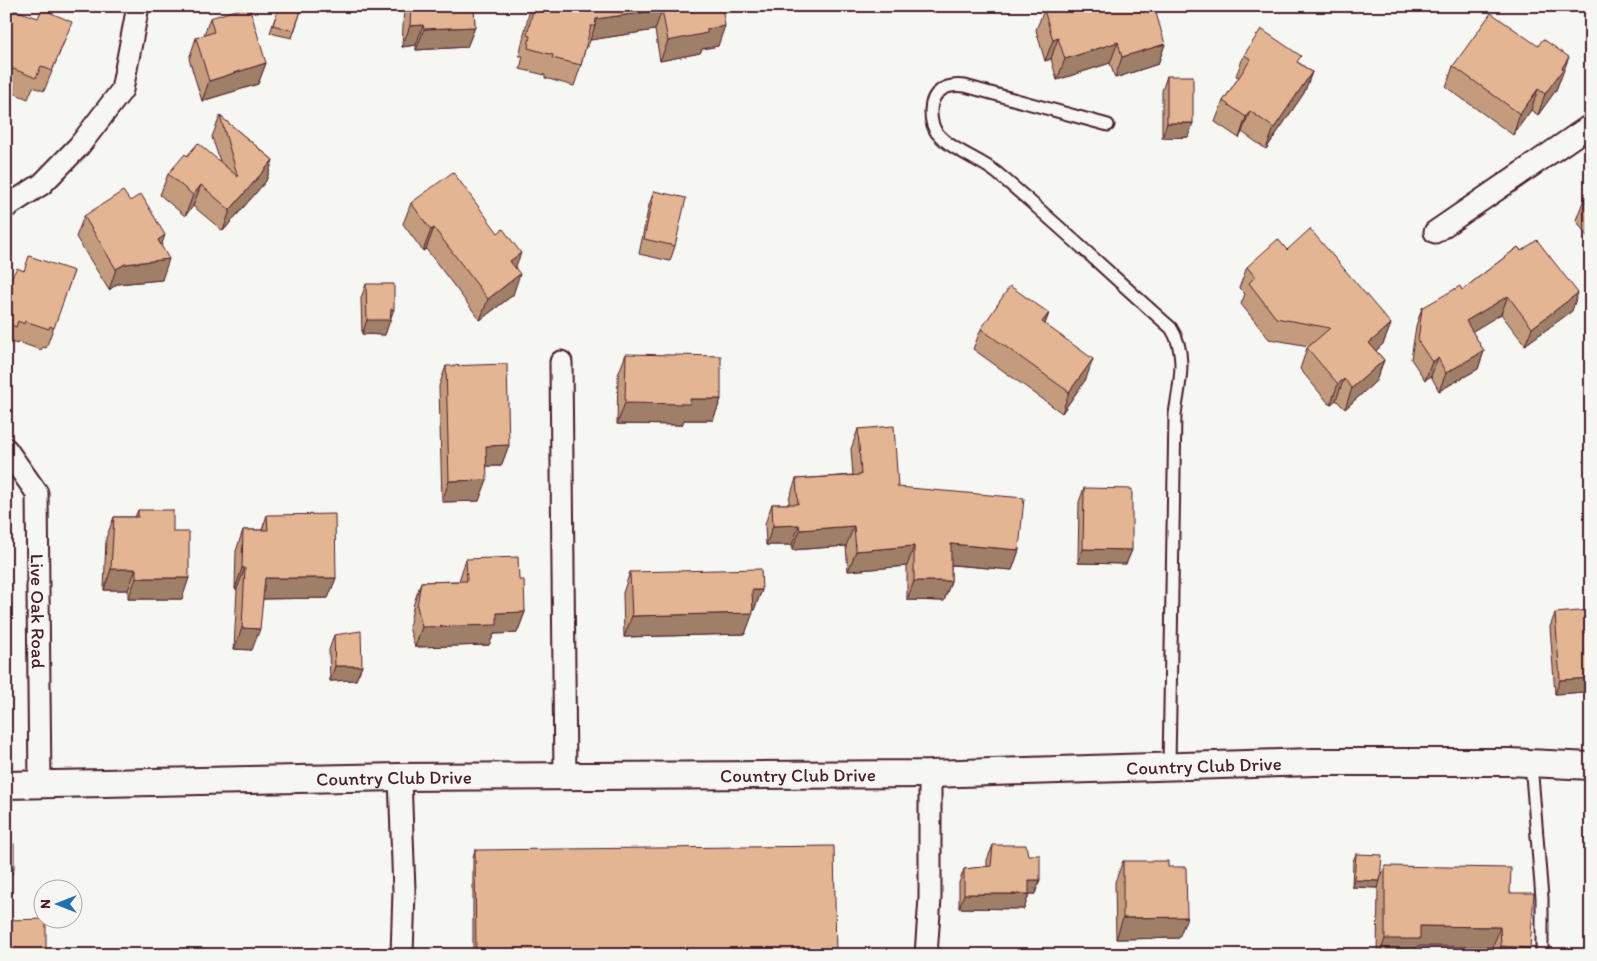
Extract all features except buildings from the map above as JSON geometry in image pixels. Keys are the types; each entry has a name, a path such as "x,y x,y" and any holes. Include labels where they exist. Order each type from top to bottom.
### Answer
{"street":[{"path":"6,207 42,184 79,146 122,90 138,6"},
{"path":"1435,232 1591,125"},
{"path":"561,362 565,777"},
{"name":"Live Oak Road","path":"6,449 37,493 40,785"},
{"name":"Country Club Drive","path":"6,785 400,777 930,774 1314,762 1531,763 1591,766"},
{"path":"926,955 930,898 930,774"},
{"path":"400,777 404,891 402,955"}],"lane":[{"path":"1108,125 965,86 953,85 939,91 933,100 931,110 931,122 937,132 947,142 996,172 1171,328 1176,336 1182,363 1175,414 1169,766"},
{"path":"1531,763 1542,898 1542,955"}]}
